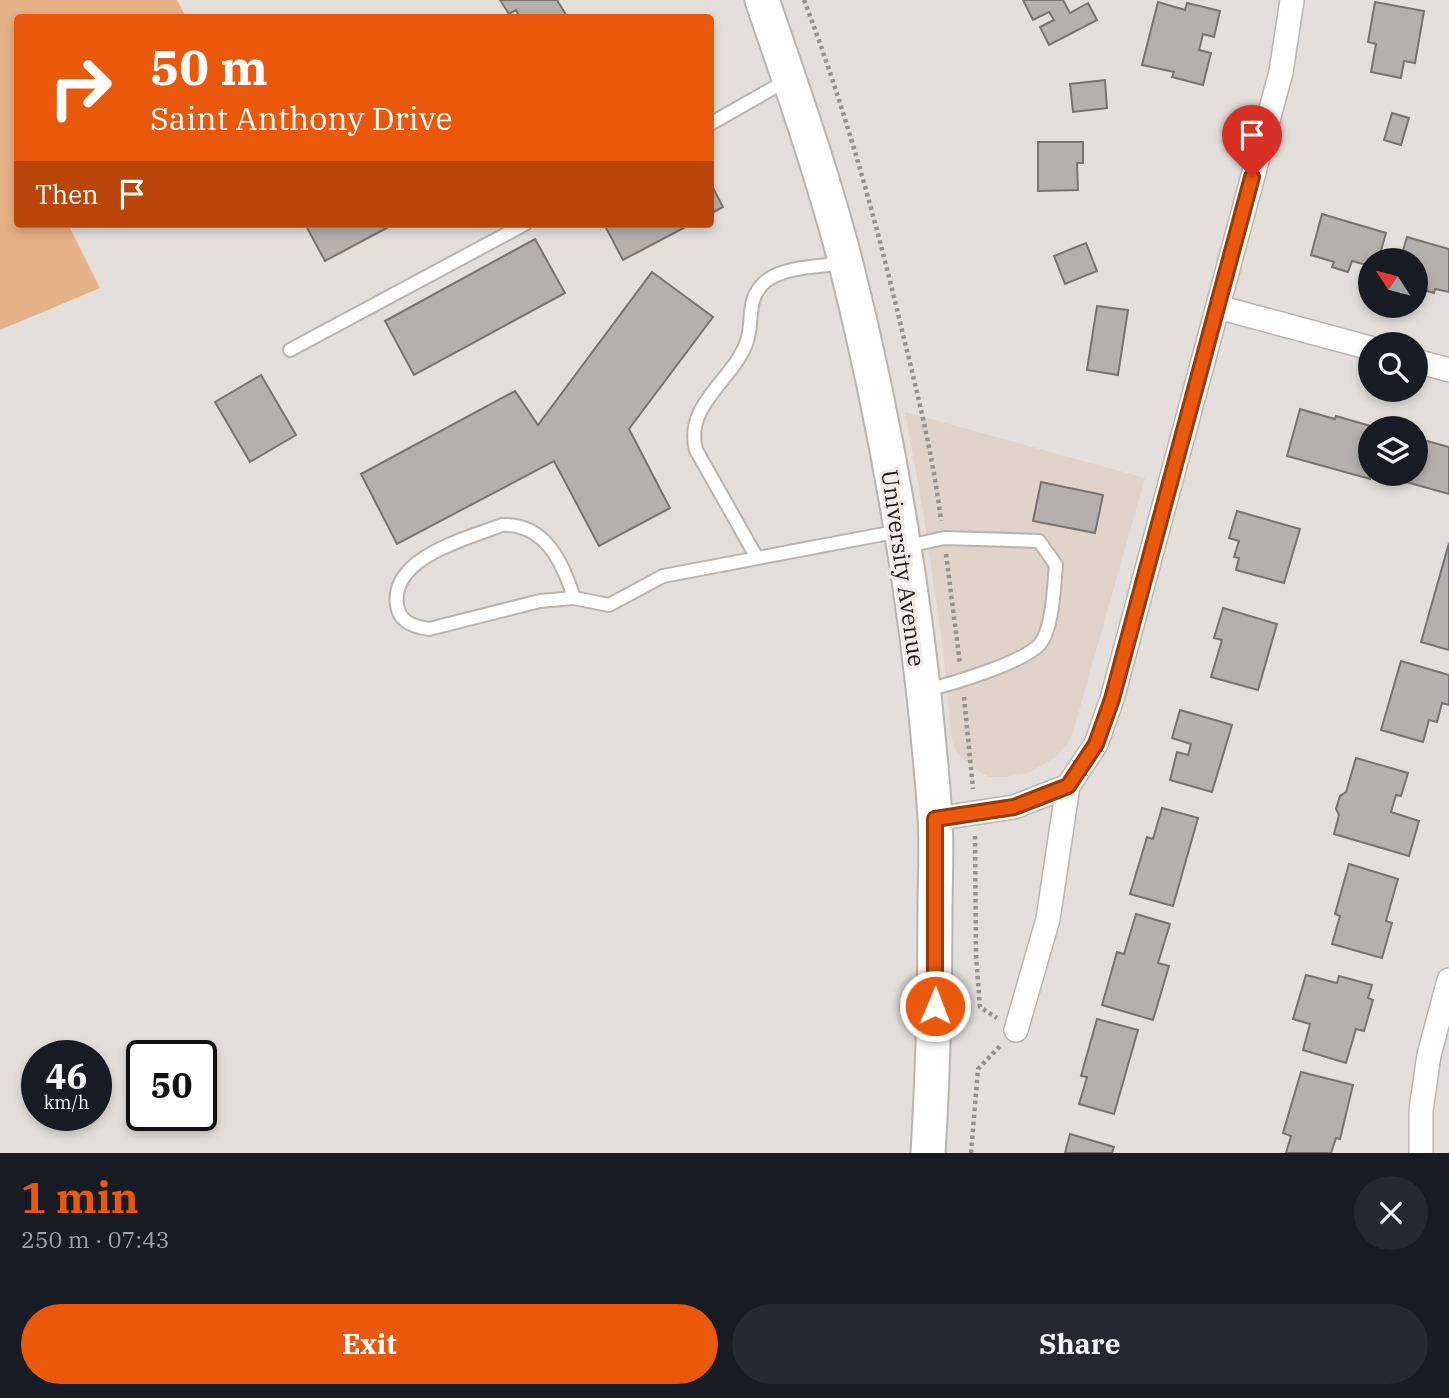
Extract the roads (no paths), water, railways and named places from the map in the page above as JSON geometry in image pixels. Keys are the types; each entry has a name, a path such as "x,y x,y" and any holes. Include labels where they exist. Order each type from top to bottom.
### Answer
{"main road":[{"name":"University Avenue","path":"762,0 805,123 845,263 878,404 902,539 935,819 933,1079 928,1153"}],"street":[{"path":"1016,1030 1048,919 1068,786 1096,744 1112,699 1280,72 1292,0"},
{"path":"1218,307 1358,345"},
{"path":"1428,364 1449,370"},
{"path":"935,819 1014,807 1068,786"},
{"path":"1421,1153 1421,1111 1429,1055 1449,980"}],"lane":[{"path":"714,122 789,79"},
{"path":"290,350 518,228"},
{"path":"757,558 696,450 694,425 702,407 747,341 751,305 758,290 779,273 845,263"},
{"path":"574,598 565,570 551,547 533,533 513,524 502,525 437,551 413,565 403,579 397,595 397,608 404,620 414,626 429,629 540,601 574,598 608,605 663,576 757,558 902,539 1039,541 1056,565 1049,621 1040,643 1020,656 962,681 922,691"}]}
